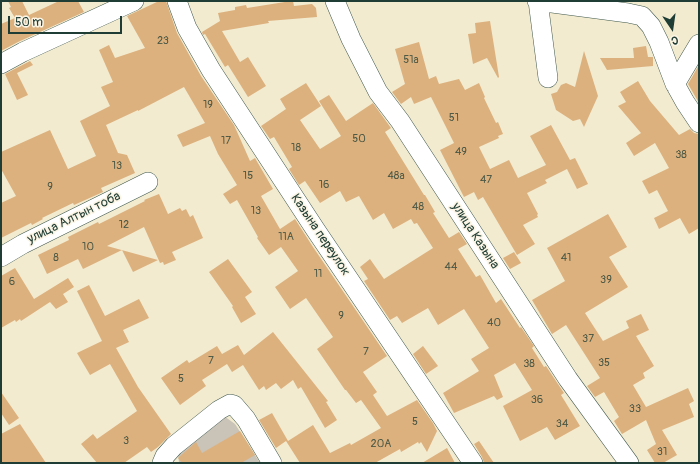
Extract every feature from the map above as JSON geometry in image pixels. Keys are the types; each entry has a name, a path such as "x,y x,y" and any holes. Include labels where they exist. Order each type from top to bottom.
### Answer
{"street":[{"path":"1,64 23,52 134,1"},
{"name":"Казына переулок","path":"177,1 187,28 211,70 315,229 473,463"},
{"name":"улица Казына","path":"334,1 351,39 378,92 400,121 568,379 629,463"},
{"path":"548,78 537,1 642,16 651,26 659,42 675,84 699,123"},
{"path":"675,84 699,44"},
{"name":"улица Алтын тоба","path":"1,257 23,244 148,182"},
{"path":"162,463 165,456 174,446 219,410 230,404 234,405 246,419 272,463"}],"shaded area":[{"path":"224,416 235,424 260,463 179,463 178,452"}],"building":[{"path":"8,1 22,1 29,15 59,1 78,1 84,12 1,51 1,24 15,18 9,8 11,7"},
{"path":"159,1 166,1 177,33 201,76 234,125 250,161 255,158 273,189 261,196 280,229 295,219 387,356 363,372 377,392 373,395 387,416 417,400 433,423 437,431 427,452 421,442 419,444 418,442 401,452 400,449 375,463 300,463 286,441 276,448 259,420 272,413 288,441 313,425 330,453 350,443 351,445 381,428 361,400 356,403 345,390 317,349 333,337 306,298 290,309 275,287 298,271 281,247 269,255 257,238 258,237 237,200 230,204 223,194 237,185 218,154 210,136 183,147 177,135 205,123 184,87 138,111 106,125 118,153 127,155 135,173 101,188 103,192 74,205 73,203 42,218 43,219 32,225 31,223 1,238 1,203 16,196 1,169 1,152 50,130 68,169 96,156 80,121 110,106 101,87 113,82 99,50 109,45 115,58 145,48 127,16"},
{"path":"293,1 294,6 312,4 316,8 317,17 268,21 269,23 222,31 240,62 248,57 266,86 248,97 228,65 225,67 205,34 203,35 202,32 220,21 218,13 235,10 235,7 246,5 247,8"},
{"path":"490,21 498,78 487,58 473,64 468,34 476,33 475,23"},
{"path":"419,42 429,79 436,76 439,84 459,79 465,90 479,83 485,97 484,98 503,134 498,136 499,138 479,147 490,169 509,160 518,178 546,165 530,136 551,125 570,160 575,158 588,184 577,189 567,169 545,180 547,183 527,193 538,214 538,217 523,225 535,244 517,255 483,197 478,200 474,192 464,197 440,150 454,143 431,97 414,104 411,97 401,104 392,92 405,84 395,49"},
{"path":"646,46 648,57 653,57 653,66 607,70 600,58 634,58 633,48"},
{"path":"584,51 598,96 584,127 580,119 573,121 556,110 551,94 557,92 561,85 566,83 575,87"},
{"path":"30,61 33,65 17,73 28,95 17,100 5,74"},
{"path":"699,65 699,103 688,84"},
{"path":"638,81 650,101 679,135 690,129 694,133 699,134 699,228 689,234 680,218 659,229 654,218 668,211 657,190 649,194 642,181 669,168 655,143 634,156 626,143 641,133 618,106 626,102 620,92"},
{"path":"306,83 321,106 300,120 320,149 341,136 319,101 329,95 346,121 373,103 391,128 385,132 425,195 435,212 433,213 449,238 459,232 467,244 458,249 476,277 480,275 496,303 501,299 520,328 521,327 534,346 532,348 544,367 546,366 564,393 561,395 580,426 555,440 547,427 520,441 503,406 532,390 515,363 494,375 503,397 497,400 494,396 454,413 443,393 479,371 471,359 489,348 464,309 438,325 428,308 402,323 397,316 390,320 364,281 368,279 360,267 370,259 384,279 433,248 417,223 414,224 411,219 393,229 384,213 373,220 359,196 346,202 340,191 320,203 305,181 299,185 289,169 292,167 274,137 270,139 261,126 286,109 280,99"},
{"path":"159,194 168,214 180,208 182,211 186,209 190,217 193,215 203,238 172,252 176,260 164,265 163,262 160,263 144,227 107,246 122,250 83,269 78,259 47,274 38,255 69,240 68,237 98,222 99,224 145,201 144,200"},
{"path":"608,214 627,247 609,257 628,287 585,313 603,341 629,328 626,321 641,314 649,330 636,336 654,366 643,373 645,378 633,385 646,407 688,388 694,401 689,404 694,417 662,430 677,455 663,463 655,463 647,450 656,444 646,420 622,434 614,421 619,417 604,392 595,397 587,386 600,378 566,325 552,334 532,300 565,281 547,248"},
{"path":"122,250 158,260 133,272"},
{"path":"514,252 521,263 510,269 503,258"},
{"path":"228,259 252,292 245,297 256,314 241,323 232,307 233,306 209,272"},
{"path":"15,268 34,299 68,278 74,287 63,294 68,302 56,309 50,302 21,321 20,319 16,322 15,320 1,328 1,276"},
{"path":"89,285 105,316 139,299 149,318 123,330 129,342 116,348 138,387 171,434 151,452 147,447 124,463 97,463 81,444 93,434 97,439 137,411 110,364 90,375 77,353 102,341 77,291"},
{"path":"273,332 328,401 326,402 337,420 325,428 301,387 298,389 293,380 281,389 276,383 266,390 264,386 259,390 243,365 232,372 227,364 202,380 206,386 180,405 161,378 187,360 189,363 217,346 222,354 238,345 244,355"},
{"path":"423,346 438,366 426,374 413,354"},
{"path":"1,392 19,418 9,425 1,413"},
{"path":"20,424 46,463 1,463 1,434"},
{"path":"240,431 255,455 241,463 182,463 178,458 196,442 202,453"},
{"path":"479,441 494,463 484,463 474,444"},
{"path":"447,448 455,463 422,463"}]}
